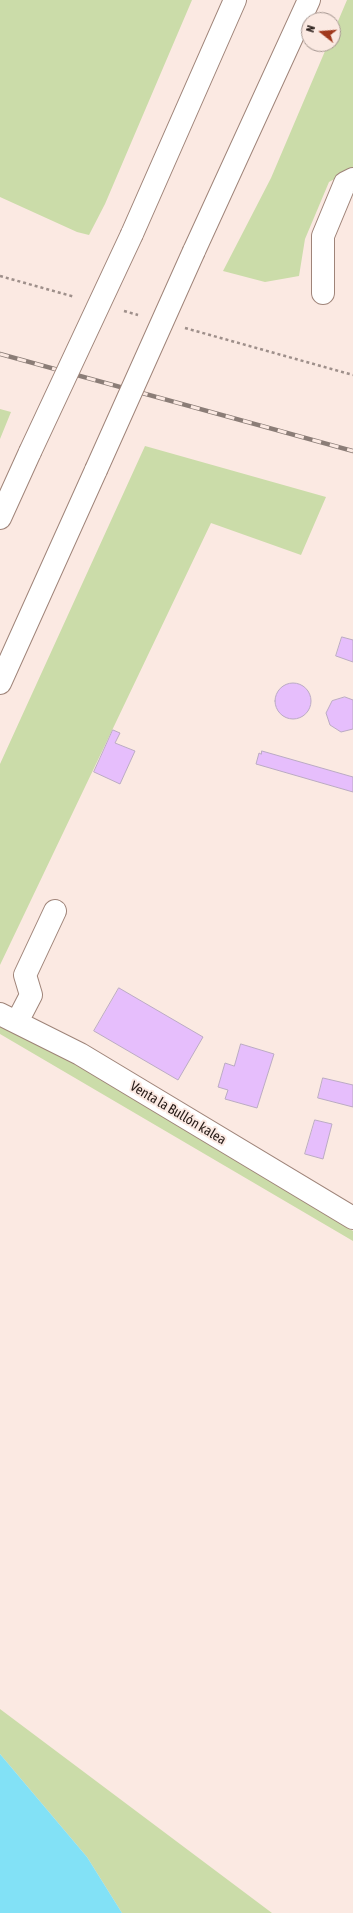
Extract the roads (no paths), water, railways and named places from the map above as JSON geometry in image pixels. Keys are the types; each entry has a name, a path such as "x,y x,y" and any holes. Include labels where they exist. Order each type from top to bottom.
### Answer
{"main road":[{"path":"0,518 132,234 235,0"},
{"path":"0,683 194,251 309,0"},
{"path":"323,293 323,236 344,183 353,179"},
{"path":"8,1018 31,995 25,975 55,911"},
{"name":"Venta la Bullón kalea","path":"8,1018 80,1054 353,1218"}],"water":[{"path":"0,1754 87,1857 122,1913 0,1913"}],"railway":[{"path":"0,354 353,451"}]}
